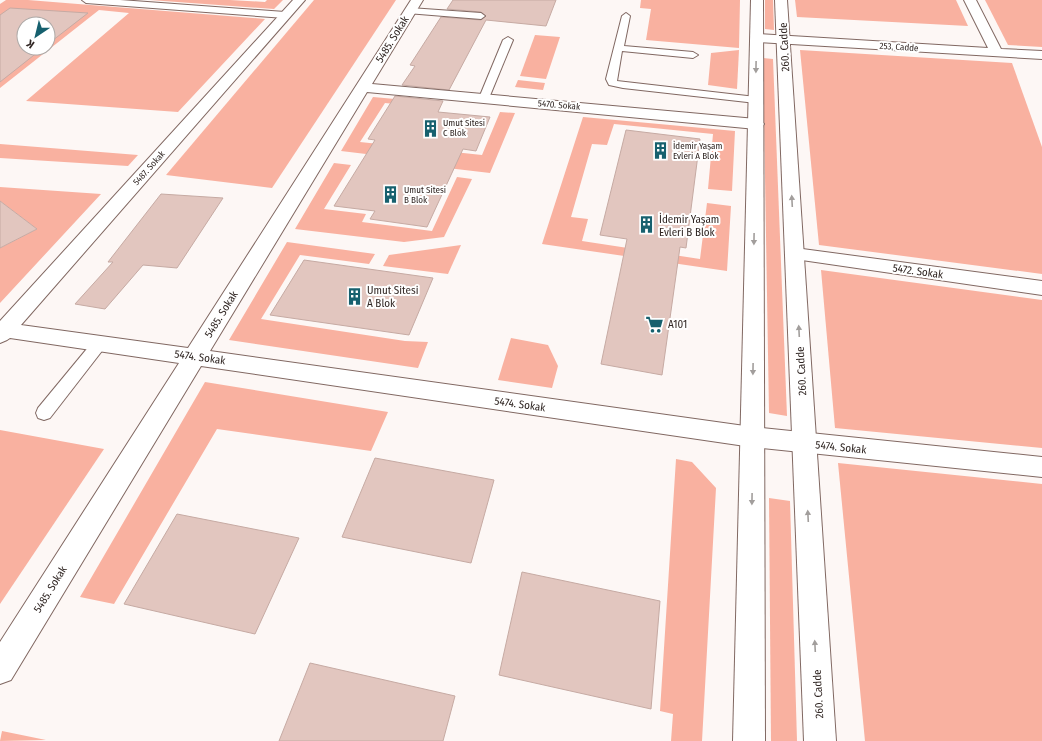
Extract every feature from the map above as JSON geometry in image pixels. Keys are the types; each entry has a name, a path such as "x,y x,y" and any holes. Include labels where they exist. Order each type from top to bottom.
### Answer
{"street":[{"name":"5487. Sokak","path":"2,331 299,0"},
{"path":"749,741 757,0"},
{"name":"260. Cadde","path":"781,0 820,741"},
{"path":"970,0 997,53"},
{"name":"5485. Sokak","path":"0,670 414,5"},
{"name":"253. Cadde","path":"757,38 1042,56"},
{"name":"5470. Sokak","path":"362,87 756,124"},
{"name":"5472. Sokak","path":"795,254 1042,288"},
{"name":"5474. Sokak","path":"2,331 195,356 752,438 1042,467"}],"lane":[{"path":"86,0 285,15"},
{"path":"414,5 481,16"},
{"path":"626,16 611,79 613,83 756,100"},
{"path":"484,98 508,40"},
{"path":"618,48 693,56"},
{"path":"44,413 100,343"}],"shaded area":[{"path":"6,0 28,0 265,19 178,112 26,101 129,13 99,10 56,44 56,16 16,16 16,56 41,56 0,88 0,4"},
{"path":"150,0 230,0 265,2 267,0 283,0 274,9"},
{"path":"314,0 396,0 272,188 166,175"},
{"path":"641,0 740,0 739,48 646,40 651,9 640,8"},
{"path":"765,0 773,0 774,30 765,29"},
{"path":"795,0 956,0 968,26 797,17"},
{"path":"985,0 1042,0 1042,47 1008,45"},
{"path":"535,35 560,37 546,79 520,76"},
{"path":"739,50 737,89 708,85 711,53"},
{"path":"800,50 1012,63 1042,147 1042,274 819,245"},
{"path":"763,58 773,59 787,416 769,413"},
{"path":"518,80 545,83 543,90 515,87"},
{"path":"373,97 439,103 435,108 385,103 360,142 482,155 500,112 515,113 490,173 439,167 441,163 341,151"},
{"path":"583,117 735,131 732,191 708,189 713,134 614,124 607,145 592,144 571,217 588,219 582,241 700,259 707,203 731,206 727,271 542,244"},
{"path":"0,144 138,155 128,166 0,158"},
{"path":"334,163 351,165 324,209 366,214 362,222 432,231 457,177 472,179 444,237 404,242 295,229"},
{"path":"0,187 101,194 0,303 0,248 37,229 0,201"},
{"path":"287,242 375,254 369,264 300,255 261,319 405,341 428,342 418,368 229,340"},
{"path":"461,245 448,274 383,266 389,255"},
{"path":"821,270 1042,300 1042,448 835,428"},
{"path":"511,338 548,345 558,366 552,388 498,380"},
{"path":"205,382 388,412 371,451 217,429 114,604 80,597"},
{"path":"0,430 104,449 0,604"},
{"path":"676,459 692,462 716,488 702,741 671,741 673,714 660,711"},
{"path":"838,463 1042,484 1042,741 865,741"},
{"path":"769,498 790,501 797,741 771,741"},
{"path":"2,731 46,740 0,741"}],"building":[{"path":"453,0 556,0 546,26 486,20 449,90 402,85 415,66 410,65 441,17 481,20 486,16 481,12 447,9"},
{"path":"10,8 88,13 56,38 56,16 16,16 16,56 33,56 0,82 0,15"},
{"path":"395,96 443,101 438,112 490,117 476,151 463,149 427,227 370,219 375,211 334,206 375,140 368,139"},
{"path":"626,130 700,139 686,248 680,247 662,375 601,364 627,239 600,235"},
{"path":"161,194 223,198 177,268 143,265 105,309 75,304 113,262 108,262"},
{"path":"0,201 37,229 0,248"},
{"name":"Umut Sitesi A Blok","path":"304,260 433,278 409,335 270,315"},
{"path":"375,458 494,480 471,563 342,537"},
{"path":"177,514 299,538 255,634 124,604"},
{"path":"522,572 660,601 651,709 499,675"},
{"path":"310,663 455,696 443,741 279,741"}],"place":[{"name":"Umut Sitesi C Blok","path":"430,128"},
{"name":"İdemir Yaşam Evleri A Blok","path":"660,151"},
{"name":"Umut Sitesi B Blok","path":"391,195"},
{"name":"İdemir Yaşam Evleri B Blok","path":"646,225"},
{"name":"Umut Sitesi A Blok","path":"354,296"},
{"name":"A101","path":"655,324"}]}
